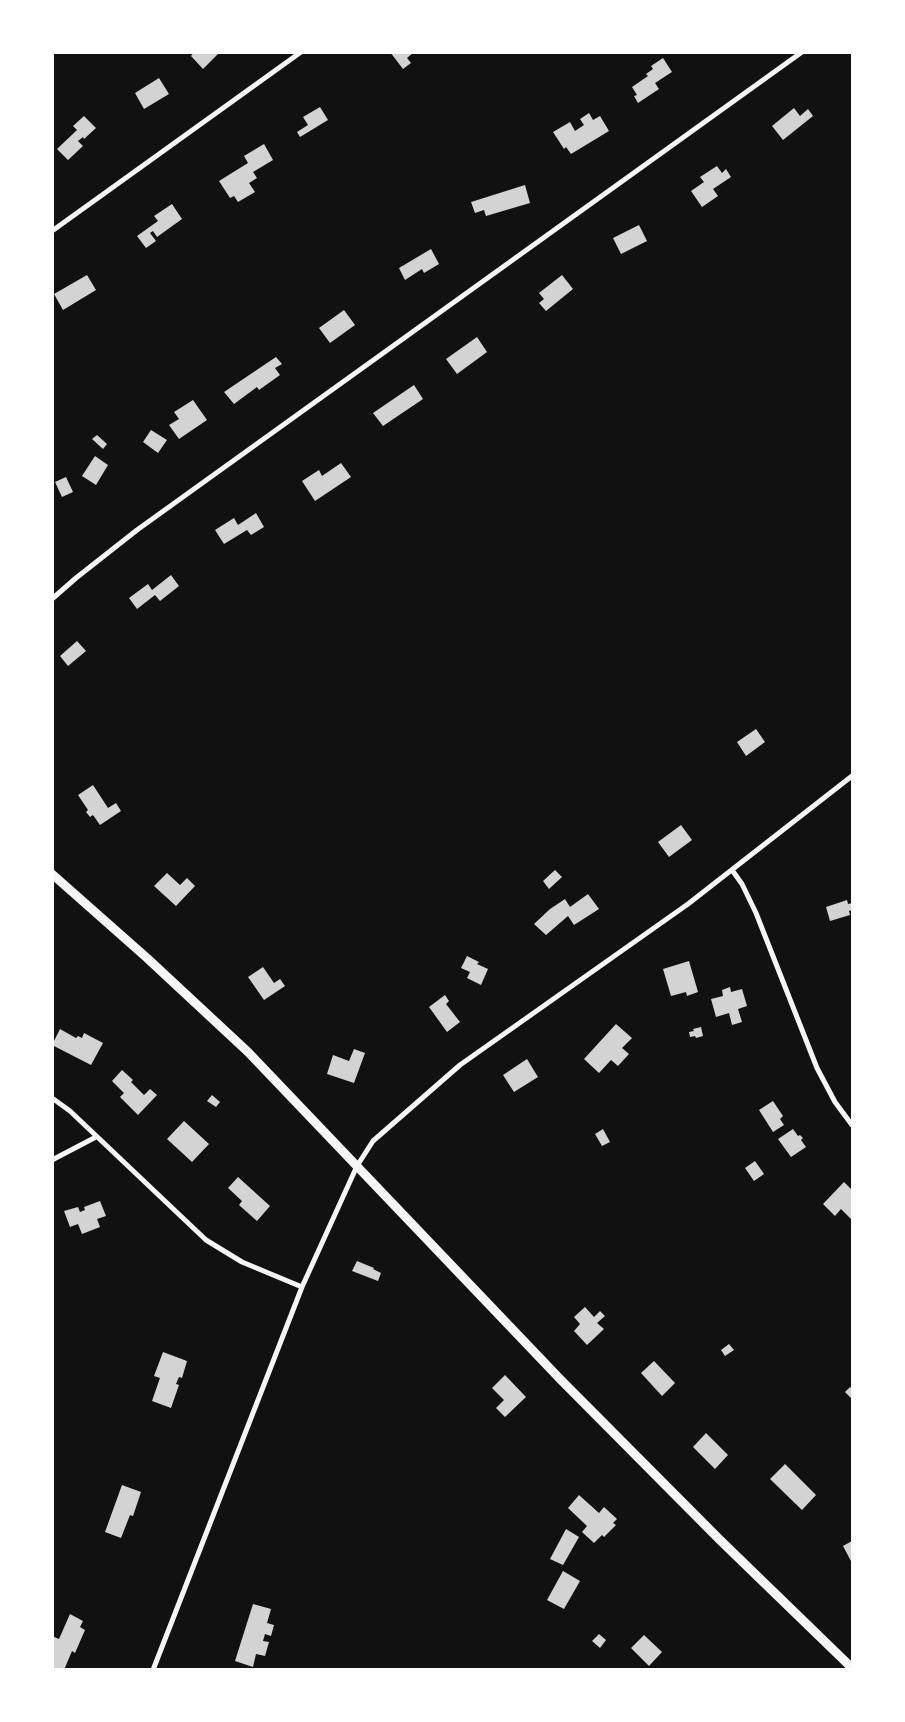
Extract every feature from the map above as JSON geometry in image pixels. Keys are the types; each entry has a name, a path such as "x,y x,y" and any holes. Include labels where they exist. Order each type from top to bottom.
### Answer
{"main road":[{"path":"52,874 141,952 268,1072 561,1380 720,1540 852,1668"}],"street":[{"path":"52,231 301,52"},
{"path":"52,599 137,530 802,52"},
{"path":"153,1670 302,1287 357,1166 366,1151 382,1132 460,1065 688,904 852,776"},
{"path":"732,870 742,884 756,913 816,1068 835,1102 852,1125"},
{"path":"52,1098 70,1111 202,1236 242,1262 302,1287"},
{"path":"52,1160 96,1137"}],"building":[{"path":"194,52 220,52 203,69 191,56"},
{"path":"390,52 414,52 407,58 411,63 403,69"},
{"path":"663,58 672,72 655,83 659,89 638,103 634,96 637,95 632,87 648,76 646,74 653,69 651,66"},
{"path":"159,78 169,94 144,109 135,93"},
{"path":"320,107 328,120 300,137 297,132 308,125 303,117"},
{"path":"794,108 800,116 808,109 813,116 783,140 772,126"},
{"path":"589,113 593,120 600,116 609,131 571,154 566,147 564,149 553,132 570,122 575,131 584,125 580,119"},
{"path":"84,116 96,128 84,139 83,137 78,141 83,146 68,160 57,149 77,130 73,126"},
{"path":"264,144 273,160 253,172 257,178 249,183 255,192 238,202 234,196 230,198 219,181 248,163 244,156"},
{"path":"717,166 722,173 726,169 731,177 713,189 718,196 702,207 691,191 704,182 700,177"},
{"path":"525,185 530,203 486,216 484,210 475,213 471,202"},
{"path":"172,204 182,219 157,237 153,231 150,233 156,241 146,248 137,236 158,221 154,216"},
{"path":"639,225 647,241 621,254 613,238"},
{"path":"431,249 439,264 424,273 422,269 405,280 399,268"},
{"path":"87,275 96,290 63,310 54,294"},
{"path":"562,275 573,289 546,311 539,303 544,299 539,293"},
{"path":"344,310 355,325 330,343 319,328"},
{"path":"477,337 487,352 457,374 446,359"},
{"path":"276,357 282,364 275,368 280,375 259,390 257,387 234,404 224,392"},
{"path":"414,385 423,399 383,426 373,413"},
{"path":"193,400 207,420 179,439 169,425 179,419 174,412"},
{"path":"151,430 167,440 158,453 143,442"},
{"path":"97,435 107,444 103,449 92,439"},
{"path":"95,456 108,465 96,485 82,476"},
{"path":"341,463 351,477 315,501 302,481 319,470 322,476"},
{"path":"66,477 73,492 62,497 55,482"},
{"path":"256,513 264,527 251,535 247,530 224,544 215,530 234,518 238,525"},
{"path":"171,575 179,586 160,601 155,595 137,609 129,598 148,584 152,590"},
{"path":"77,641 86,651 68,666 60,656"},
{"path":"756,729 765,742 746,756 737,742"},
{"path":"93,785 108,808 116,803 121,811 100,825 93,815 90,817 86,812 88,810 78,795"},
{"path":"681,825 692,840 669,857 658,842"},
{"path":"555,870 562,877 549,889 543,881"},
{"path":"167,873 180,885 187,878 195,886 176,906 154,886"},
{"path":"588,894 599,909 574,925 568,916 546,935 534,924 550,909 565,899 570,907"},
{"path":"847,900 848,904 852,903 852,910 849,911 850,915 830,921 826,907"},
{"path":"467,956 479,962 477,964 488,969 481,985 467,978 470,972 461,968"},
{"path":"689,961 698,992 687,996 686,992 671,996 663,969"},
{"path":"263,967 274,983 280,979 285,986 264,1000 248,977"},
{"path":"730,987 731,992 742,989 747,1006 738,1009 742,1022 732,1025 729,1013 716,1017 711,999 723,996 722,990"},
{"path":"445,995 449,1001 446,1004 460,1022 447,1032 429,1007"},
{"path":"616,1024 632,1038 622,1048 629,1054 618,1066 611,1060 599,1073 584,1059"},
{"path":"701,1027 703,1036 690,1037 689,1032"},
{"path":"60,1029 76,1038 78,1036 82,1038 84,1033 103,1043 91,1065 52,1045"},
{"path":"354,1049 365,1053 354,1083 327,1074 333,1055 349,1061"},
{"path":"527,1059 538,1077 514,1092 503,1075"},
{"path":"122,1070 133,1080 131,1082 144,1095 150,1089 157,1095 138,1115 120,1097 124,1093 112,1081"},
{"path":"212,1095 220,1102 216,1107 207,1101"},
{"path":"773,1101 783,1116 780,1119 784,1125 773,1132 759,1110"},
{"path":"184,1121 209,1144 192,1162 167,1139"},
{"path":"603,1129 610,1142 602,1146 595,1134"},
{"path":"793,1129 798,1136 800,1135 803,1138 801,1140 806,1147 791,1157 778,1139"},
{"path":"755,1161 764,1174 754,1181 745,1168"},
{"path":"238,1177 270,1206 257,1221 239,1205 242,1201 228,1188"},
{"path":"844,1182 852,1190 851,1219 841,1209 835,1216 823,1204"},
{"path":"100,1201 106,1216 97,1219 100,1227 82,1234 78,1224 70,1227 64,1211 78,1207 80,1212 85,1210 84,1207"},
{"path":"357,1261 381,1273 378,1281 352,1271"},
{"path":"585,1307 594,1317 600,1311 605,1316 597,1323 604,1329 587,1345 574,1331 580,1324 574,1317"},
{"path":"729,1344 734,1350 725,1356 721,1350"},
{"path":"163,1352 187,1361 182,1378 179,1377 176,1384 179,1385 171,1408 152,1401 160,1378 154,1376"},
{"path":"654,1361 675,1383 662,1396 641,1373"},
{"path":"505,1375 526,1397 505,1417 496,1408 504,1400 492,1388"},
{"path":"850,1387 852,1389 852,1399 845,1392"},
{"path":"706,1433 728,1455 715,1469 693,1447"},
{"path":"785,1464 816,1495 802,1510 770,1479"},
{"path":"122,1485 141,1492 133,1516 130,1515 121,1538 105,1532"},
{"path":"579,1495 599,1513 604,1507 617,1519 613,1523 616,1525 604,1537 602,1535 594,1543 582,1532 587,1526 568,1508"},
{"path":"566,1529 579,1537 563,1565 550,1559"},
{"path":"852,1541 852,1563 843,1546"},
{"path":"563,1571 580,1581 564,1609 547,1600"},
{"path":"253,1604 271,1609 267,1623 274,1625 271,1636 265,1634 263,1641 269,1642 265,1656 256,1654 253,1667 235,1661"},
{"path":"70,1614 83,1621 80,1627 85,1630 75,1653 72,1651 64,1670 52,1670 52,1636 59,1639"},
{"path":"599,1634 606,1640 600,1648 592,1641"},
{"path":"644,1635 662,1652 649,1666 631,1648"}]}
